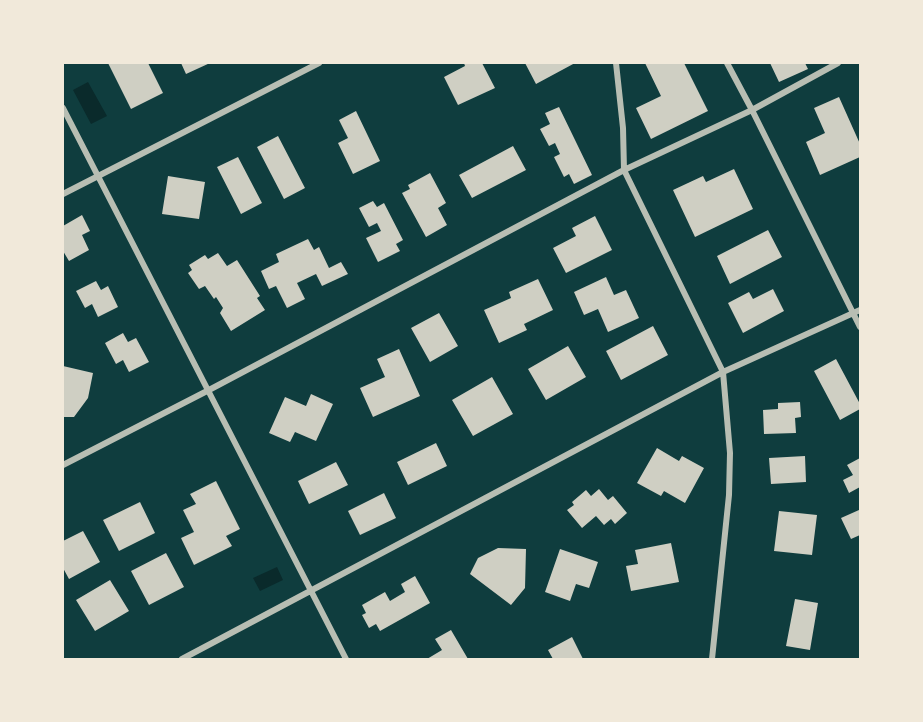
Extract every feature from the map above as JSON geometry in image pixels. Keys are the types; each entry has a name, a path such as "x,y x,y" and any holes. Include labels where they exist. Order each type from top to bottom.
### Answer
{"street":[{"path":"63,194 319,63"},
{"path":"616,63 623,128 624,170 723,372 730,453 729,484 712,659"},
{"path":"727,63 860,327"},
{"path":"63,465 624,170 752,110 838,63"},
{"path":"63,108 346,659"},
{"path":"182,659 723,372 860,310"}],"water":[{"path":"88,82 107,116 91,124 73,90"},
{"path":"277,567 283,580 260,591 253,578"}],"building":[{"path":"108,63 148,63 163,93 131,109"},
{"path":"181,63 210,63 186,74"},
{"path":"464,63 482,63 495,88 458,105 444,77 465,66"},
{"path":"525,63 575,63 536,84"},
{"path":"645,63 684,63 708,111 651,139 636,108 661,96"},
{"path":"770,63 805,63 808,69 779,82"},
{"path":"839,97 860,144 860,157 820,175 806,142 825,133 814,108"},
{"path":"559,107 592,175 574,184 569,174 564,177 554,157 560,154 555,143 549,146 540,129 550,124 545,113"},
{"path":"356,111 380,161 353,174 338,143 348,138 339,120"},
{"path":"278,136 305,188 284,199 257,147"},
{"path":"513,146 526,170 472,198 459,175"},
{"path":"238,157 262,203 241,214 217,167"},
{"path":"734,169 753,209 695,237 673,190 703,176 706,182"},
{"path":"430,173 446,203 438,208 447,225 426,237 402,193 410,189 408,185"},
{"path":"168,176 205,182 199,219 162,214"},
{"path":"373,201 377,207 384,203 403,240 396,244 400,251 378,262 366,238 381,231 377,223 369,227 359,208"},
{"path":"82,215 90,231 82,235 89,250 69,261 63,251 63,226"},
{"path":"595,216 612,250 566,273 553,248 576,236 572,228"},
{"path":"768,230 782,257 730,284 717,256"},
{"path":"308,239 314,250 319,247 329,268 341,262 348,274 322,286 316,274 297,283 305,299 287,308 276,286 269,289 261,271 279,262 276,254"},
{"path":"218,253 227,266 237,260 260,296 257,298 265,310 231,331 220,313 223,308 216,297 214,299 205,286 199,289 188,273 192,270 189,265 205,255 208,259"},
{"path":"606,277 614,295 626,290 639,318 608,332 598,309 584,315 574,292"},
{"path":"538,279 553,310 524,324 527,330 499,343 484,310 511,298 509,292"},
{"path":"96,281 101,290 108,286 118,307 98,317 92,304 85,308 76,291"},
{"path":"773,289 784,311 743,333 728,303 749,292 753,299"},
{"path":"439,313 458,346 430,362 411,328"},
{"path":"653,326 668,355 621,380 606,351"},
{"path":"123,333 128,342 136,338 149,362 129,372 123,360 116,364 105,343"},
{"path":"568,346 586,377 546,400 528,369"},
{"path":"399,349 420,396 373,417 360,388 385,377 377,359"},
{"path":"836,359 860,404 860,409 840,420 814,371"},
{"path":"63,366 93,373 88,398 74,417 63,417"},
{"path":"492,377 513,414 473,436 452,400"},
{"path":"311,394 333,404 316,441 295,432 290,442 269,433 285,397 306,406"},
{"path":"800,402 801,417 795,418 796,433 764,434 763,410 778,409 778,403"},
{"path":"436,443 447,466 408,485 397,462"},
{"path":"657,448 679,461 682,456 704,468 685,503 664,491 661,496 637,483"},
{"path":"805,456 806,482 771,484 769,458"},
{"path":"860,458 860,487 849,493 843,480 853,475 847,465"},
{"path":"336,462 348,485 309,504 298,481"},
{"path":"216,481 240,529 226,536 232,546 194,565 181,538 194,532 183,510 196,504 190,494"},
{"path":"599,489 608,500 613,496 627,513 615,524 611,519 604,525 596,516 582,528 567,510 574,505 572,502 586,490 591,496"},
{"path":"384,493 396,518 360,535 348,511"},
{"path":"140,502 155,533 119,551 103,520"},
{"path":"859,510 860,535 851,539 841,518"},
{"path":"779,511 817,515 812,555 774,551"},
{"path":"83,531 100,562 69,579 63,568 63,541"},
{"path":"671,543 679,582 631,591 626,566 638,564 635,550"},
{"path":"498,548 526,549 525,588 511,605 470,574 478,558"},
{"path":"560,549 598,562 589,588 576,584 570,601 545,592"},
{"path":"166,553 184,587 149,605 131,571"},
{"path":"415,576 430,603 380,631 376,624 369,628 362,615 366,613 362,605 385,592 390,601 405,592 401,584"},
{"path":"110,580 129,611 95,631 76,600"},
{"path":"795,599 818,603 810,650 786,646"},
{"path":"451,630 468,659 427,659 442,650 435,639"},
{"path":"572,637 583,659 553,659 548,650"}]}
